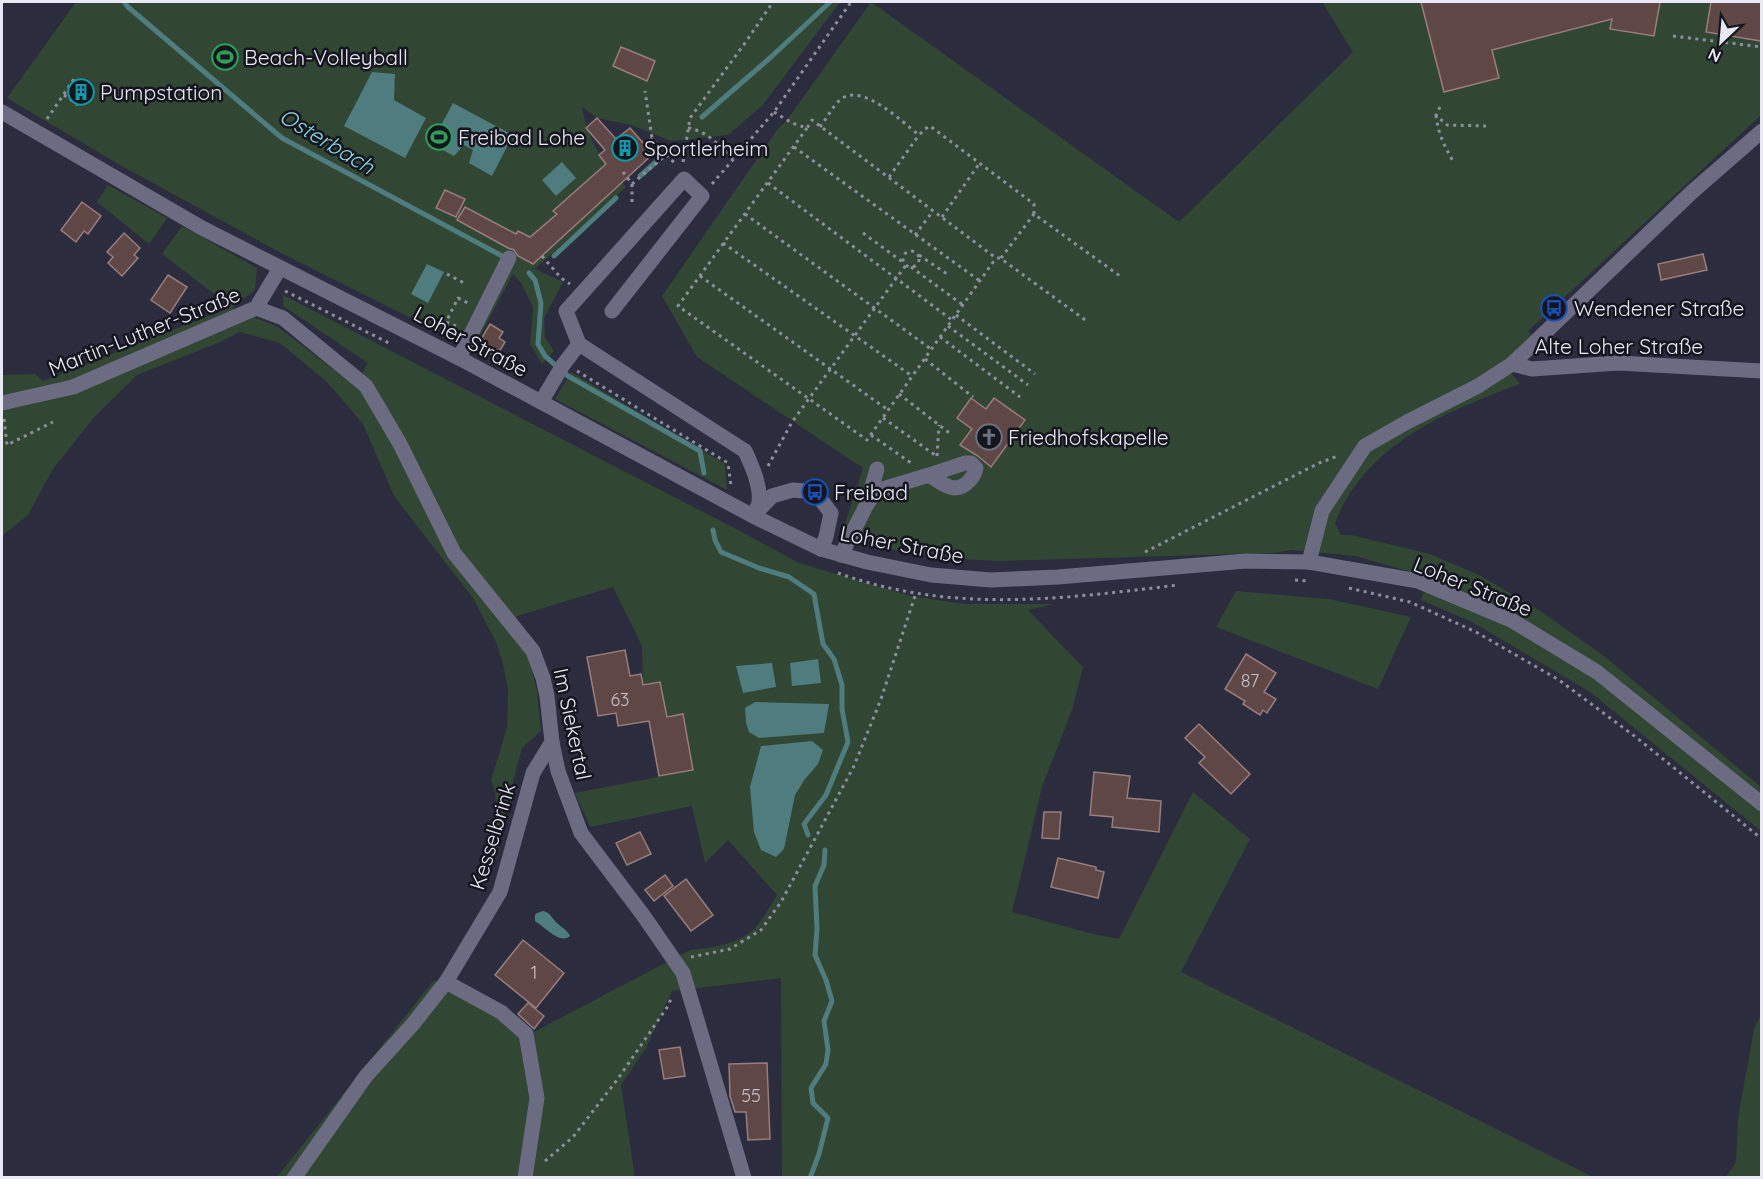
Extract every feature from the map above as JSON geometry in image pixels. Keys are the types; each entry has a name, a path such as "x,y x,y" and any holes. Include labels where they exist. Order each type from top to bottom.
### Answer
{"street":[{"name":"Loher Straße","path":"2,112 178,215 459,358 753,516 821,549 867,562 931,575 992,580 1070,576 1246,561 1309,562 1418,581 1511,620 1597,672 1761,804"},
{"path":"1309,562 1322,511 1365,446 1478,386 1512,363 1692,192 1761,130"},
{"path":"612,311 702,196 684,178 566,311 579,344 745,451 758,486 759,503 753,516"},
{"path":"459,358 509,258"},
{"name":"Martin-Luther-Straße","path":"2,403 73,387 256,308 280,268"},
{"name":"Im Siekertal","path":"256,308 283,318 366,386 400,444 454,553 533,651 543,678 558,771 581,833 643,915 683,973 744,1178"},
{"path":"541,402 579,344"},
{"name":"Alte Loher Straße","path":"1512,363 1532,369 1618,363 1761,371"},
{"path":"866,506 877,469"},
{"path":"841,555 876,491 932,474"},
{"path":"753,516 771,496 793,490 815,492 831,513 821,549"},
{"name":"Kesselbrink","path":"294,1178 366,1076 413,1024 446,982 500,892 533,773 552,742"},
{"path":"446,982 501,1011 526,1034 537,1098 525,1178"}],"path":[{"path":"645,91 652,138 682,170 690,118 774,2"},
{"path":"702,196 774,112 851,2"},
{"path":"1673,36 1761,47"},
{"path":"38,133 74,79"},
{"path":"63,95 78,105"},
{"path":"820,127 840,100 850,95 869,97 919,135"},
{"path":"1440,107 1436,115 1438,129 1454,163"},
{"path":"774,112 792,123 807,128"},
{"path":"1436,115 1447,125 1486,126"},
{"path":"888,178 919,135 930,126 1034,204 1034,214 998,258 980,281 867,440 678,306 812,120 820,127 888,178 933,211 998,258 1088,322"},
{"path":"688,129 705,133 734,159"},
{"path":"645,145 652,138"},
{"path":"794,147 980,281"},
{"path":"632,184 666,155"},
{"path":"942,217 979,164"},
{"path":"623,172 632,184 632,205"},
{"path":"768,183 952,320"},
{"path":"915,235 933,211"},
{"path":"745,214 931,350"},
{"path":"1034,214 1120,276"},
{"path":"863,232 963,305"},
{"path":"723,243 912,376"},
{"path":"907,265 903,258 905,254 912,251 950,276"},
{"path":"758,486 792,422 897,277 907,265 918,263 919,258 916,253"},
{"path":"542,256 561,278"},
{"path":"447,274 466,284"},
{"path":"700,276 888,410"},
{"path":"270,283 393,345"},
{"path":"471,334 446,321 458,298 483,310"},
{"path":"956,315 1035,374"},
{"path":"948,326 1028,385"},
{"path":"940,337 1020,397"},
{"path":"925,358 974,397"},
{"path":"899,394 952,435"},
{"path":"2,403 7,445 53,422"},
{"path":"883,418 937,456"},
{"path":"871,435 932,474 937,456 939,425"},
{"path":"832,571 854,579 929,596 967,599 1041,600 1179,585"},
{"path":"1290,580 1311,581"},
{"path":"1349,588 1410,602 1476,632 1559,680 1637,738 1761,839"},
{"path":"542,1164 573,1137 617,1080 668,1006 683,973 686,957 730,950 761,930 781,902 854,766 881,699 916,593"}],"shaded area":[{"path":"76,2 840,2 762,106 728,135 671,141 631,125 597,118 582,107 593,141 610,168 626,187 535,269 563,282 544,318 545,337 554,351 542,364 530,344 533,308 522,284 513,274 473,349 283,254 118,164 7,98"},
{"path":"871,2 1179,222 1353,52 1322,2 1761,2 1761,115 1528,331 1533,337 1503,363 1520,384 1437,419 1411,434 1387,452 1366,472 1349,495 1335,523 1341,535 1351,535 1430,554 1479,575 1539,610 1604,656 1761,787 1761,831 1590,692 1472,622 1421,600 1429,577 1355,556 1291,550 1274,553 997,561 943,558 889,549 888,545 841,536 863,468 697,357 662,296 777,130 787,120"},
{"path":"372,72 395,74 394,100 426,118 405,158 344,126"},
{"path":"453,103 513,135 492,176 469,163 473,150 464,145 454,156 431,144"},
{"path":"562,162 576,178 556,196 542,180"},
{"path":"108,185 167,218 149,244 97,202"},
{"path":"182,226 257,268 255,290 232,308 278,327 355,386 368,363 283,306 283,295 799,563 911,596 964,604 1055,604 1028,610 1083,667 1072,710 1042,787 1012,912 1119,939 1193,792 1250,839 1181,972 1593,1177 782,1177 781,978 672,991 646,1048 621,1085 635,1177 277,1177 434,980 500,1015 524,1037 690,950 708,948 742,938 756,927 777,895 728,840 705,863 692,806 590,827 575,793 693,770 684,714 667,717 660,682 643,685 642,646 613,587 517,616 513,632 528,654 537,691 541,731 522,748 502,824 495,841 497,811 491,780 507,728 508,690 496,642 473,598 394,496 363,424 328,383 280,343 240,332 137,375 95,416 53,469 28,515 2,536 2,375 35,374 43,381 231,307 162,254"},
{"path":"427,264 444,272 428,303 411,294"},
{"path":"571,372 725,464 727,490 555,399"},
{"path":"1236,591 1329,599 1411,617 1378,689 1216,627"},
{"path":"818,659 821,683 792,686 790,663"},
{"path":"772,663 776,687 743,693 736,666"},
{"path":"755,702 829,704 824,733 759,738 749,732 746,723 745,708"},
{"path":"812,741 823,750 818,764 795,795 784,849 776,857 761,850 754,832 750,787 761,746"},
{"path":"543,911 549,914 570,936 557,937 535,921 535,915"},
{"path":"1761,1015 1761,1177 1726,1177 1736,1162 1738,1118 1754,1029"}],"building":[{"path":"1421,2 1660,2 1654,36 1610,29 1612,19 1492,50 1499,78 1444,92"},
{"path":"1711,2 1761,2 1761,41 1706,32"},
{"path":"621,47 655,61 647,81 613,66"},
{"name":"Pumpstation","path":"78,81 92,91 83,103 70,93"},
{"path":"597,118 616,139 630,128 653,154 533,264 518,256 514,250 457,220 465,207 516,234 518,231 530,237 557,214 553,211 606,164 599,155 605,150 586,128"},
{"path":"445,190 465,199 456,217 436,208"},
{"path":"82,202 101,216 88,234 84,231 76,242 61,230"},
{"path":"124,233 140,248 134,255 138,258 122,276 108,263 113,257 107,252"},
{"path":"1703,254 1707,270 1661,280 1658,264"},
{"path":"168,275 187,287 170,313 151,300"},
{"path":"490,324 503,332 499,338 505,342 496,357 477,346"},
{"name":"Friedhofskapelle","path":"971,398 986,409 994,398 1025,420 991,467 960,445 972,429 957,418"},
{"path":"625,650 630,676 641,674 643,685 660,682 667,717 683,714 693,770 659,776 649,721 618,726 616,713 598,716 587,657"},
{"path":"1246,654 1276,673 1264,692 1276,699 1267,713 1263,710 1260,715 1243,704 1245,701 1225,689"},
{"path":"1199,724 1250,774 1231,794 1199,763 1205,757 1185,738"},
{"path":"1094,772 1130,776 1127,798 1161,801 1159,832 1112,827 1113,817 1090,815"},
{"path":"1044,812 1061,812 1059,839 1042,838"},
{"path":"640,832 651,854 627,865 616,843"},
{"path":"1058,858 1096,867 1096,870 1104,872 1098,898 1051,887"},
{"path":"665,875 673,886 654,901 645,890"},
{"path":"686,879 713,915 691,931 664,896"},
{"path":"523,940 564,973 536,1008 495,975"},
{"path":"528,1003 544,1016 534,1029 518,1014"},
{"path":"680,1047 685,1076 664,1079 659,1050"},
{"path":"767,1063 770,1139 748,1140 746,1112 735,1112 730,1096 729,1064"}],"waterway":[{"name":"Osterbach","path":"124,2 282,138 504,257"},
{"path":"702,117 830,2"},
{"path":"640,176 664,155"},
{"path":"554,256 616,198"},
{"name":"Osterbach","path":"529,273 535,280 541,303 538,344 545,356 568,376 700,451 704,473"},
{"name":"Osterbach","path":"713,530 721,552 759,568 789,577 814,594 823,644 834,659 842,685 842,709 848,742 826,795 804,824 808,835"},
{"name":"Osterbach","path":"810,1178 828,1118 813,1103 811,1088 826,1064 828,1050 824,1021 832,1001 815,955 817,929 815,886 824,865 825,850"}],"place":[{"name":"Beach-Volleyball","path":"225,57"},
{"name":"Pumpstation","path":"81,92"},
{"name":"Freibad Lohe","path":"439,137"},
{"name":"Sportlerheim","path":"625,148"},
{"name":"Wendener Straße","path":"1554,308"},
{"name":"Friedhofskapelle","path":"989,437"},
{"name":"Freibad","path":"815,492"}]}
